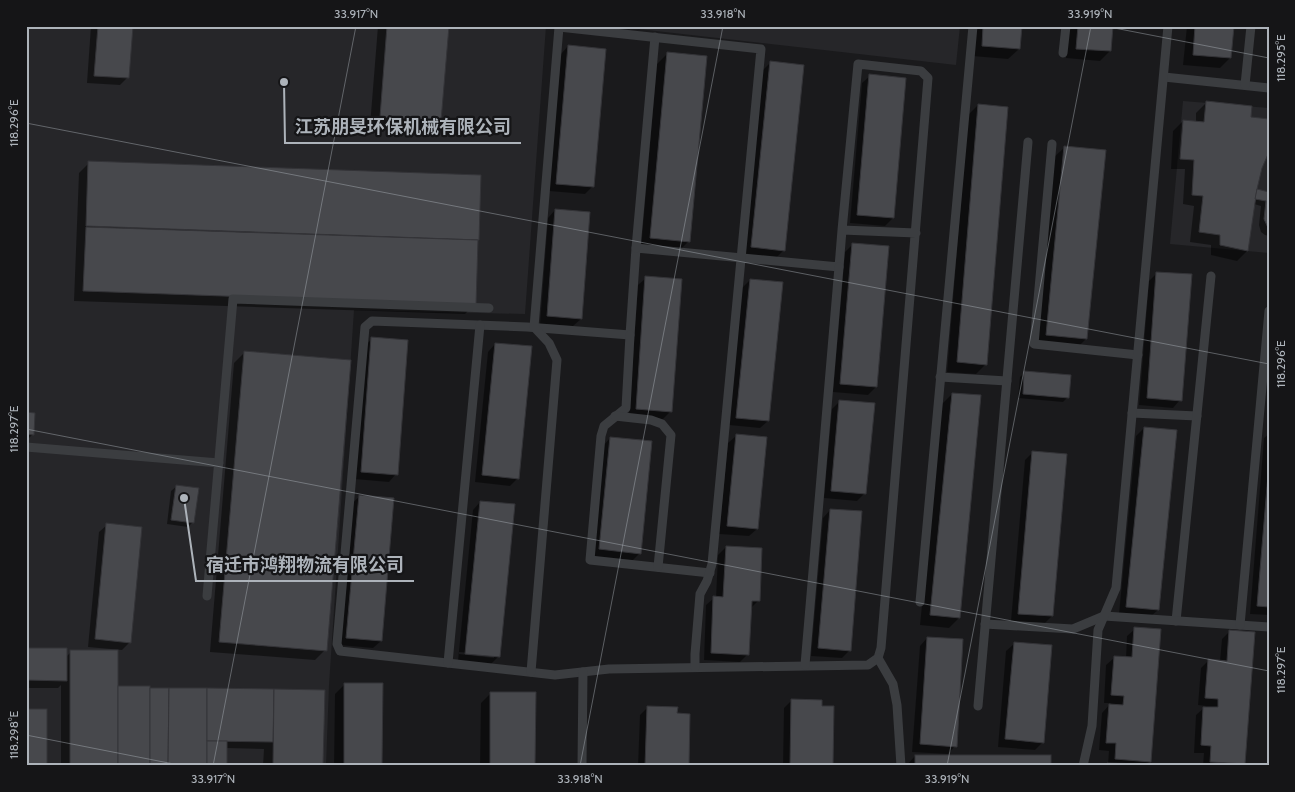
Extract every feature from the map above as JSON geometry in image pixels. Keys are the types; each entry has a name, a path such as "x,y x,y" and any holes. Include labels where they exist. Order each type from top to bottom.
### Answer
{"lane":[{"path":"920,602 973,26"},
{"path":"1063,53 1066,26"},
{"path":"1083,766 1092,726 1098,630 1116,588 1168,26"},
{"path":"1245,85 1251,26"},
{"path":"531,672 557,360 550,343 534,327 559,27 761,49 713,554 710,573 700,594 695,668"},
{"path":"655,37 636,248 626,408 604,426 601,436 590,560 710,573"},
{"path":"630,335 534,327 372,321 365,327 337,644 340,651 555,675 609,669 805,666 868,664 878,658 881,648 928,78 921,71 858,64 805,666"},
{"path":"1164,77 1269,88"},
{"path":"978,706 1028,142"},
{"path":"1052,144 1034,344 1138,354"},
{"path":"842,230 916,233"},
{"path":"636,248 839,266"},
{"path":"1176,621 1211,276"},
{"path":"207,596 233,299 489,308"},
{"path":"1240,625 1264,413 1269,311"},
{"path":"448,663 480,325"},
{"path":"940,377 1007,381"},
{"path":"1132,413 1197,416"},
{"path":"615,416 651,420 662,424 671,435 658,567"},
{"path":"26,447 219,463"},
{"path":"985,624 1073,629 1104,616 1269,627"},
{"path":"878,658 893,684 897,704 901,766"},
{"path":"582,766 583,672"}],"shaded area":[{"path":"26,26 546,26 525,314 354,310 329,685 326,766 26,766"},
{"path":"612,26 960,26 956,65"},
{"path":"1183,101 1269,108 1269,253 1170,244"}],"building":[{"path":"98,26 133,26 129,78 94,76"},
{"path":"387,26 449,26 441,121 380,117"},
{"path":"983,26 1022,26 1020,49 982,46"},
{"path":"1078,26 1113,26 1111,51 1076,49"},
{"path":"1195,26 1234,26 1231,58 1193,55"},
{"path":"568,45 606,49 594,187 556,184"},
{"path":"667,52 707,56 690,242 650,238"},
{"path":"770,61 804,65 785,251 751,247"},
{"path":"869,74 906,78 894,218 857,215"},
{"path":"1206,101 1252,106 1251,117 1269,119 1269,152 1262,168 1257,189 1248,251 1220,245 1220,235 1199,232 1203,196 1192,195 1194,160 1180,159 1183,120 1204,122"},
{"path":"978,104 1008,107 987,365 957,362"},
{"path":"1064,146 1106,150 1087,339 1046,335"},
{"path":"88,161 481,175 479,240 86,226"},
{"path":"1257,189 1269,192 1269,230 1264,219 1266,201 1255,199"},
{"path":"555,209 590,212 582,319 547,316"},
{"path":"86,227 478,240 476,305 83,291"},
{"path":"852,243 889,246 877,387 840,384"},
{"path":"1156,272 1192,274 1182,401 1147,398"},
{"path":"645,276 682,279 672,412 636,409"},
{"path":"750,279 783,282 769,421 736,418"},
{"path":"371,337 408,340 398,475 361,472"},
{"path":"495,343 532,346 519,479 482,475"},
{"path":"244,351 351,360 327,651 219,642"},
{"path":"1024,371 1071,375 1069,398 1023,394"},
{"path":"952,393 981,395 960,618 930,615"},
{"path":"839,400 875,403 866,494 831,491"},
{"path":"26,412 35,413 34,435 26,434"},
{"path":"1144,427 1177,430 1159,610 1126,607"},
{"path":"736,434 767,437 758,529 727,526"},
{"path":"610,437 652,441 641,554 599,549"},
{"path":"1032,451 1067,454 1053,616 1018,614"},
{"path":"1269,463 1269,607 1257,606"},
{"path":"176,485 199,488 194,523 171,520"},
{"path":"359,495 394,498 382,641 346,638"},
{"path":"480,501 515,504 500,657 465,654"},
{"path":"830,509 862,511 851,651 818,648"},
{"path":"106,523 142,527 131,643 95,639"},
{"path":"726,546 762,548 760,601 752,601 749,655 711,653 713,596 723,597"},
{"path":"1134,627 1161,629 1151,762 1115,759 1116,743 1106,743 1109,704 1123,705 1124,696 1111,695 1114,656 1132,657"},
{"path":"1229,630 1255,632 1245,764 1210,762 1211,746 1201,745 1203,707 1218,707 1218,699 1205,698 1208,659 1227,661"},
{"path":"927,637 963,639 957,747 920,744"},
{"path":"1014,642 1052,645 1044,743 1005,739"},
{"path":"26,648 67,648 67,681 26,680"},
{"path":"70,650 118,650 118,766 70,766"},
{"path":"344,683 383,683 382,766 344,766"},
{"path":"118,686 150,686 150,766 118,766"},
{"path":"150,688 169,688 168,766 150,766"},
{"path":"169,688 207,688 207,766 168,766"},
{"path":"207,688 274,689 273,742 207,741"},
{"path":"274,689 325,690 323,766 273,766"},
{"path":"490,692 536,692 535,766 490,766"},
{"path":"791,699 822,700 822,706 834,706 833,766 790,766"},
{"path":"647,706 678,707 677,713 690,714 689,766 645,766"},
{"path":"26,709 47,709 47,766 26,766"},
{"path":"207,741 227,741 227,766 207,766"},
{"path":"915,755 1051,755 1051,766 915,766"},
{"path":"1107,763 1230,766 1107,766"}],"place":[{"name":"江苏朋旻环保机械有限公司","path":"284,82"},
{"name":"宿迁市鸿翔物流有限公司","path":"184,498"}]}
